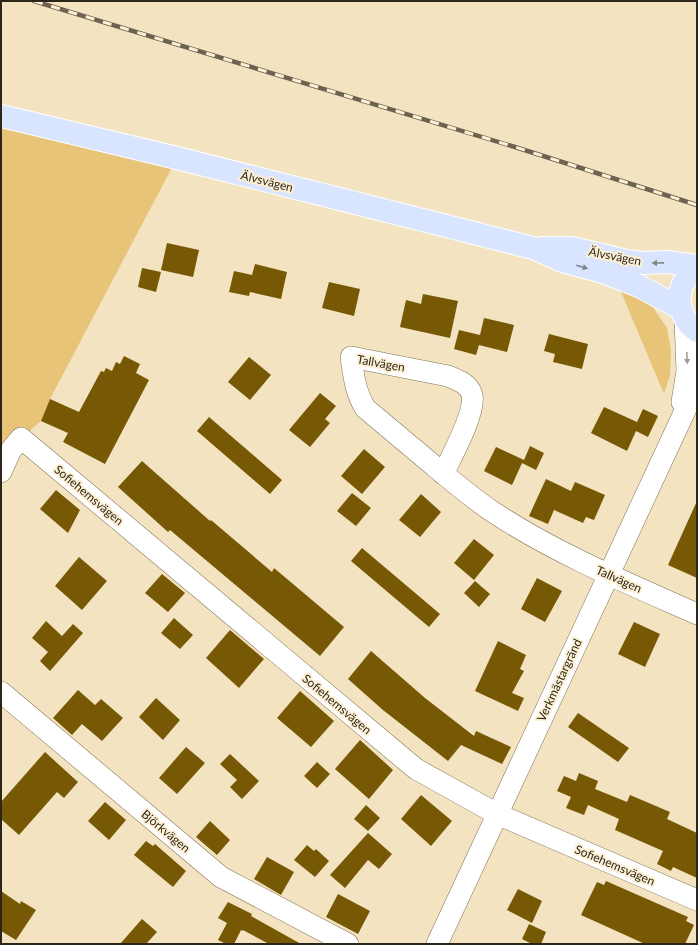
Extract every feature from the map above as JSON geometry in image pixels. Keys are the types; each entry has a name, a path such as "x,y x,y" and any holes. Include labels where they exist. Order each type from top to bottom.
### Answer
{"main road":[{"name":"Älvsvägen","path":"1,116 177,158 533,248 565,262 606,274 639,286 687,320"},
{"name":"Älvsvägen","path":"533,248 572,248 644,263 667,262 697,266"},
{"path":"687,320 679,298 682,287 687,278 697,270"}],"street":[{"name":"Verkmästargränd","path":"682,415 682,397 687,371 687,320"},
{"name":"Tallvägen","path":"443,474 470,417 472,395 466,386 458,380 448,376 351,357 354,382 358,396 365,408 443,474 475,500 541,540 608,575 697,614"},
{"name":"Verkmästargränd","path":"437,944 697,385"},
{"name":"Sofiehemsvägen","path":"1,472 11,450 21,438 416,770 497,814 697,900"},
{"name":"Björkvägen","path":"1,692 221,877 348,944"}],"shaded area":[{"path":"1,116 177,158 50,399 41,421 21,438 1,472"},
{"path":"619,287 652,306 667,328 671,351 670,375 664,394"}],"building":[{"path":"167,243 199,250 193,277 161,270"},
{"path":"255,264 287,272 281,299 250,292 249,296 229,292 234,271 252,275"},
{"path":"142,268 161,272 156,292 138,287"},
{"path":"329,282 360,289 354,316 322,308"},
{"path":"423,294 458,301 450,338 400,327 406,300 421,304"},
{"path":"484,318 514,325 507,352 479,345 476,355 454,349 459,330 480,335"},
{"path":"549,334 588,344 582,369 553,362 555,354 544,351"},
{"path":"124,356 140,364 136,373 149,380 105,464 63,442 68,433 41,421 50,399 79,412 101,371 104,372 106,368 112,371 116,362 120,364"},
{"path":"249,357 271,375 250,400 228,382"},
{"path":"320,393 336,406 325,419 330,423 310,447 289,430"},
{"path":"604,407 637,422 643,409 658,416 648,437 636,431 627,451 591,433"},
{"path":"209,417 282,480 270,494 197,431"},
{"path":"530,446 544,453 536,470 522,463 512,485 484,471 496,447 524,460"},
{"path":"364,449 385,467 362,494 341,476"},
{"path":"142,461 210,521 211,520 272,572 274,568 344,627 320,656 170,530 168,532 118,487"},
{"path":"546,479 571,491 575,482 605,495 594,520 586,517 583,523 554,510 548,524 529,516"},
{"path":"56,490 80,510 68,533 40,509"},
{"path":"352,493 371,508 356,526 337,511"},
{"path":"421,494 441,512 420,537 399,520"},
{"path":"697,501 697,578 668,565"},
{"path":"474,539 494,555 474,580 454,563"},
{"path":"362,548 440,614 429,627 351,561"},
{"path":"79,557 107,581 82,610 55,586"},
{"path":"162,574 185,593 168,612 145,593"},
{"path":"537,578 562,591 545,622 521,609"},
{"path":"475,581 490,594 479,607 464,593"},
{"path":"174,618 193,635 180,649 161,633"},
{"path":"46,621 62,636 73,624 83,633 50,671 40,661 48,652 32,638"},
{"path":"634,622 660,634 645,667 618,654"},
{"path":"230,630 264,659 239,688 206,658"},
{"path":"498,641 526,655 520,669 524,671 512,693 524,698 518,711 475,691"},
{"path":"371,651 425,698 474,736 476,731 511,747 502,764 461,745 448,761 383,710 348,679"},
{"path":"78,690 95,705 101,699 123,718 102,741 82,724 72,735 53,718"},
{"path":"300,691 334,721 311,747 277,718"},
{"path":"156,698 180,720 163,740 139,717"},
{"path":"578,713 629,748 618,762 568,727"},
{"path":"360,740 393,770 369,799 335,769"},
{"path":"186,747 205,763 177,794 159,778"},
{"path":"45,752 78,782 64,798 57,792 19,835 1,819 1,802"},
{"path":"230,754 259,781 242,799 230,787 237,780 220,764"},
{"path":"317,762 330,774 317,788 304,776"},
{"path":"579,773 598,781 595,789 627,802 630,795 670,812 667,819 697,833 697,878 673,867 671,871 657,864 663,851 615,830 619,819 588,805 584,815 566,808 571,797 557,791 564,776 576,781"},
{"path":"421,795 452,821 431,846 401,819"},
{"path":"105,802 126,820 109,840 88,821"},
{"path":"366,805 380,818 368,831 354,819"},
{"path":"210,821 230,840 217,855 196,837"},
{"path":"368,833 392,854 379,869 368,860 345,888 330,875"},
{"path":"146,841 153,846 155,844 186,871 173,887 134,855"},
{"path":"307,845 314,851 316,849 329,861 315,877 294,860"},
{"path":"267,857 294,872 281,895 254,879"},
{"path":"606,881 688,917 686,921 694,925 685,944 645,944 581,915 597,882 604,885"},
{"path":"518,889 542,901 532,923 507,910"},
{"path":"1,891 20,904 21,901 36,910 16,940 1,931"},
{"path":"338,894 370,911 358,934 326,917"},
{"path":"228,902 252,914 251,916 301,944 269,944 243,930 241,930 234,944 226,944 218,940 227,923 218,918"},
{"path":"142,919 157,932 146,944 120,944"},
{"path":"529,924 546,932 541,944 532,944 522,939"}],"railway":[{"path":"34,1 515,147 697,205"}]}
